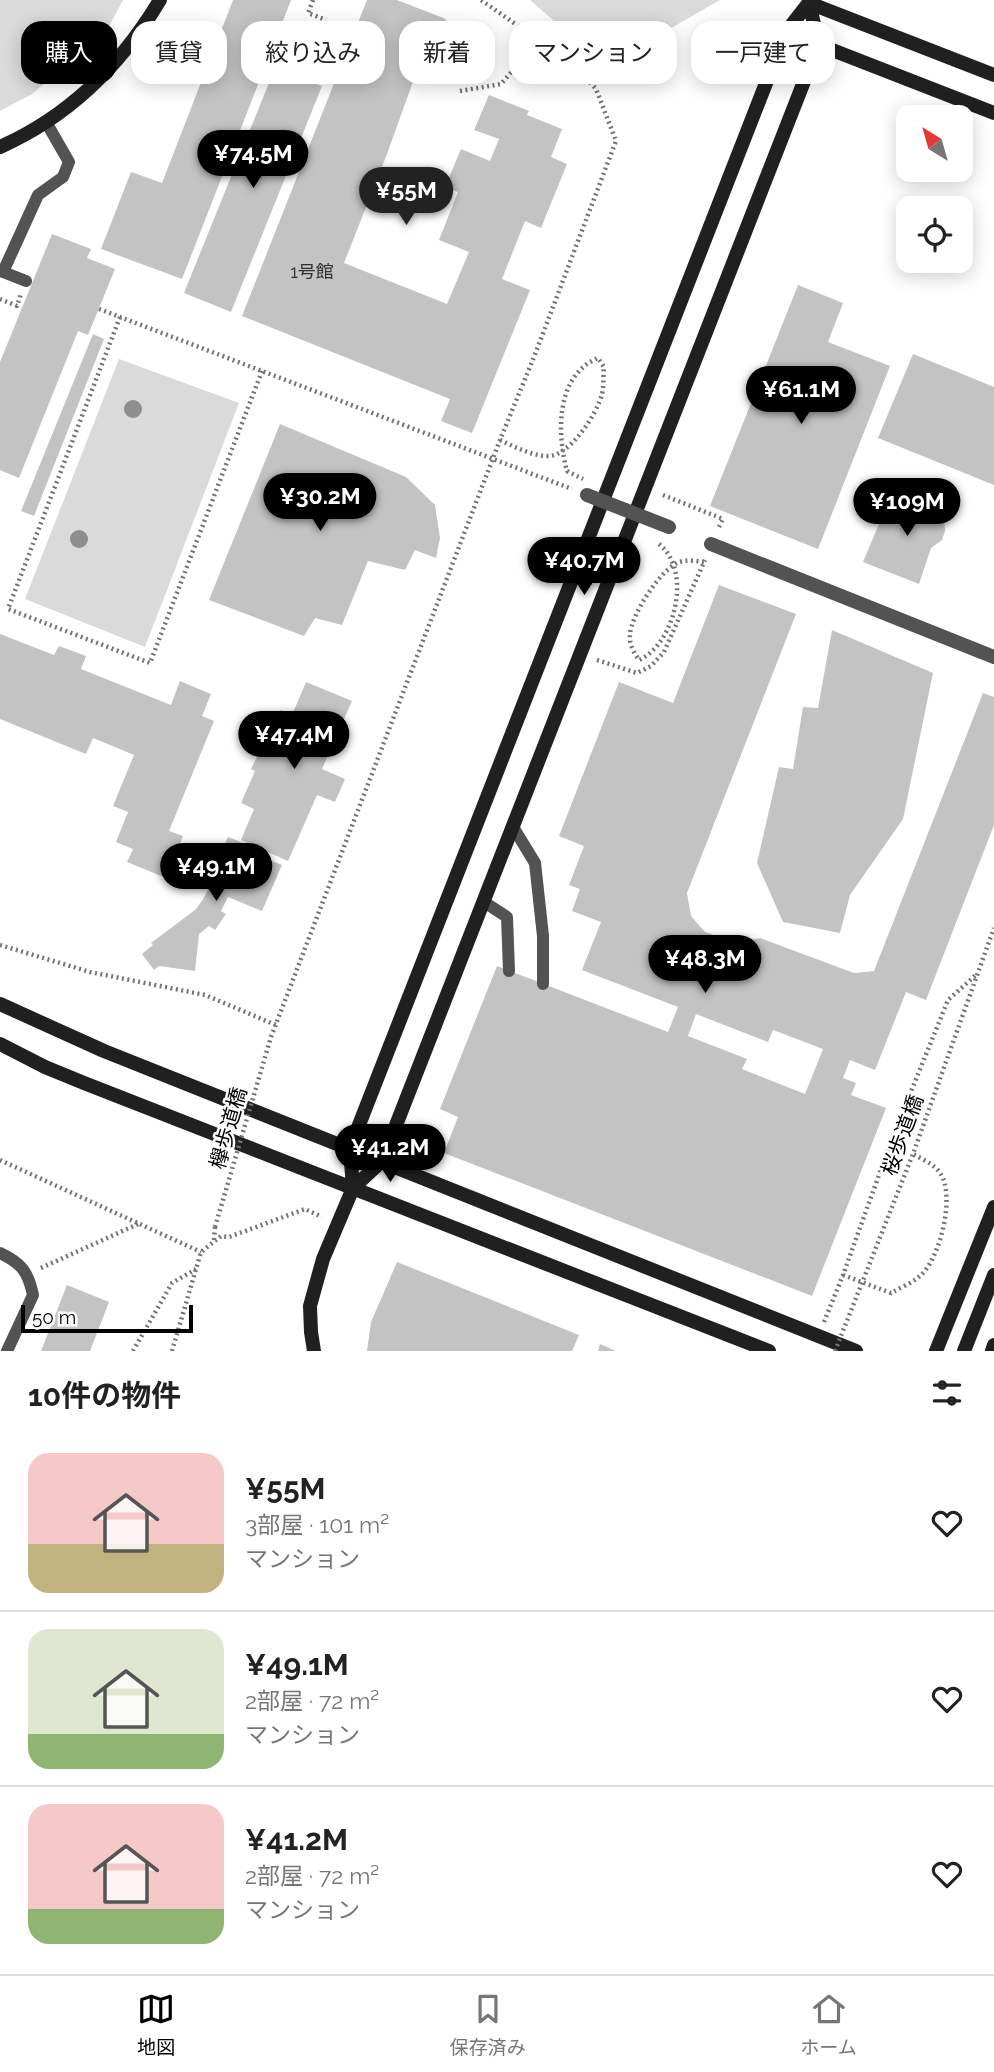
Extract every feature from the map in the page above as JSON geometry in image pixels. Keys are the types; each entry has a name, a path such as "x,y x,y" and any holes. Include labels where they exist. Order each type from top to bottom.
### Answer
{"street":[{"path":"0,147 46,122 91,89 143,28 160,0"},
{"path":"795,21 810,2"},
{"path":"810,2 814,21"},
{"path":"810,2 994,75"},
{"path":"835,51 994,113"},
{"path":"353,1188 350,1148 766,84"},
{"path":"314,1351 310,1318 314,1286 353,1188 382,1161 804,84"},
{"path":"587,495 664,525"},
{"path":"711,544 994,657"},
{"path":"0,1004 104,1051 856,1351"},
{"path":"0,1044 55,1071 769,1351"},
{"path":"936,1351 994,1207"},
{"path":"964,1351 994,1275"},
{"path":"992,1351 994,1345"}],"lane":[{"path":"26,281 3,272 38,195 63,177 69,162 46,122"},
{"path":"513,827 535,863 542,936 543,984"},
{"path":"484,902 507,917 509,971"},
{"path":"0,1253 23,1268 33,1295 7,1351"}],"path":[{"path":"313,0 308,13 326,20"},
{"name":"欅歩道橋","path":"481,0 511,21"},
{"path":"460,91 502,83 509,75"},
{"name":"欅歩道橋","path":"214,1241 215,1227 271,1037 616,141 596,89 592,84"},
{"path":"99,309 494,457 587,495 591,483 567,471 564,460 561,449 560,423 566,395 578,374 589,362 598,358 604,367 602,394 593,417 574,441 568,446 561,451 549,457 525,451 500,440"},
{"path":"120,317 8,609 150,663 262,371"},
{"path":"597,660 637,673 651,666 664,652 723,519 663,495"},
{"path":"664,525 652,538 666,550 670,559 674,569 677,578 676,603 666,630 652,654 639,660 633,652 629,634 656,580 666,572 676,563 688,560 705,562"},
{"name":"桜歩道橋","path":"835,1351 913,1154 994,928"},
{"path":"0,945 90,972 205,995 276,1025"},
{"path":"817,1335 843,1275 893,1136 948,1000 977,974"},
{"path":"843,1275 891,1293 922,1275 942,1238 948,1199 941,1173 913,1154"},
{"path":"0,1160 201,1252"},
{"path":"172,1351 201,1252 221,1236 229,1237 305,1209 326,1218"},
{"path":"39,1269 139,1223"},
{"path":"133,1351 172,1283 196,1269"}],"shaded area":[{"path":"0,0 123,0 112,21 21,21 21,84 44,84 32,94 0,111"},
{"path":"530,0 720,0 677,25 677,21 554,21"},
{"path":"119,359 239,403 145,647 25,599"}],"building":[{"path":"233,0 291,0 283,21 241,21 241,84 258,84 182,279 101,249 131,172 162,183 200,84 227,84 227,21 225,21"},
{"path":"367,0 397,0 446,19 399,21 399,84 412,84 344,263 447,304 469,252 439,240 458,192 445,187 461,149 490,161 499,139 474,130 489,95 529,111 527,115 562,129 551,157 567,164 541,228 525,221 502,279 530,290 472,433 441,421 450,399 242,316 334,84 385,84 385,21 359,21"},
{"path":"269,84 322,86 231,312 184,293"},
{"path":"52,234 91,249 87,258 115,269 88,335 78,331 19,478 0,470 0,362"},
{"path":"798,285 843,303 828,342 890,366 818,549 710,506"},
{"path":"93,334 104,339 34,516 21,511"},
{"path":"913,354 994,387 994,485 878,438"},
{"path":"280,424 406,477 435,505 440,538 436,558 415,550 405,570 368,561 342,625 315,618 304,636 209,600"},
{"path":"930,497 944,514 945,531 942,540 931,548 919,584 863,562 884,512 890,512 904,499"},
{"path":"719,585 796,614 687,893 691,916 705,932 735,943 760,938 854,973 874,971 983,693 994,697 994,825 926,1000 906,992 875,1070 850,1060 843,1078 856,1083 851,1095 886,1108 812,1296 444,1153 458,1117 440,1109 497,966 668,1032 678,1007 582,970 601,922 572,911 580,889 569,885 584,846 559,836 619,682 673,703","holes":["696,1014 768,1042 773,1030 823,1049 805,1094 742,1069 747,1059 688,1036"]},
{"path":"832,630 933,673 903,819 850,895 840,933 783,922 757,863 779,767 793,769 803,707 818,708"},
{"path":"0,634 54,655 59,646 86,656 81,669 171,705 180,681 211,694 202,716 214,721 169,831 183,836 166,878 127,862 133,849 116,842 128,812 113,806 134,755 93,738 86,754 0,719"},
{"path":"306,682 352,701 322,769 345,779 335,802 317,795 288,861 241,840 254,809 241,803 255,771 251,769 280,710 292,715"},
{"path":"228,837 248,845 245,850 282,865 262,911 228,897 221,911 226,914 215,930 209,926 199,934 195,971 159,966 154,970 142,954 153,945 151,943 195,910 202,901 211,884 204,880 217,846 223,848"},
{"path":"397,1262 579,1335 572,1351 367,1351 371,1322"},
{"path":"67,1285 109,1302 90,1351 41,1351"},
{"path":"600,1344 616,1351 598,1351"}]}
